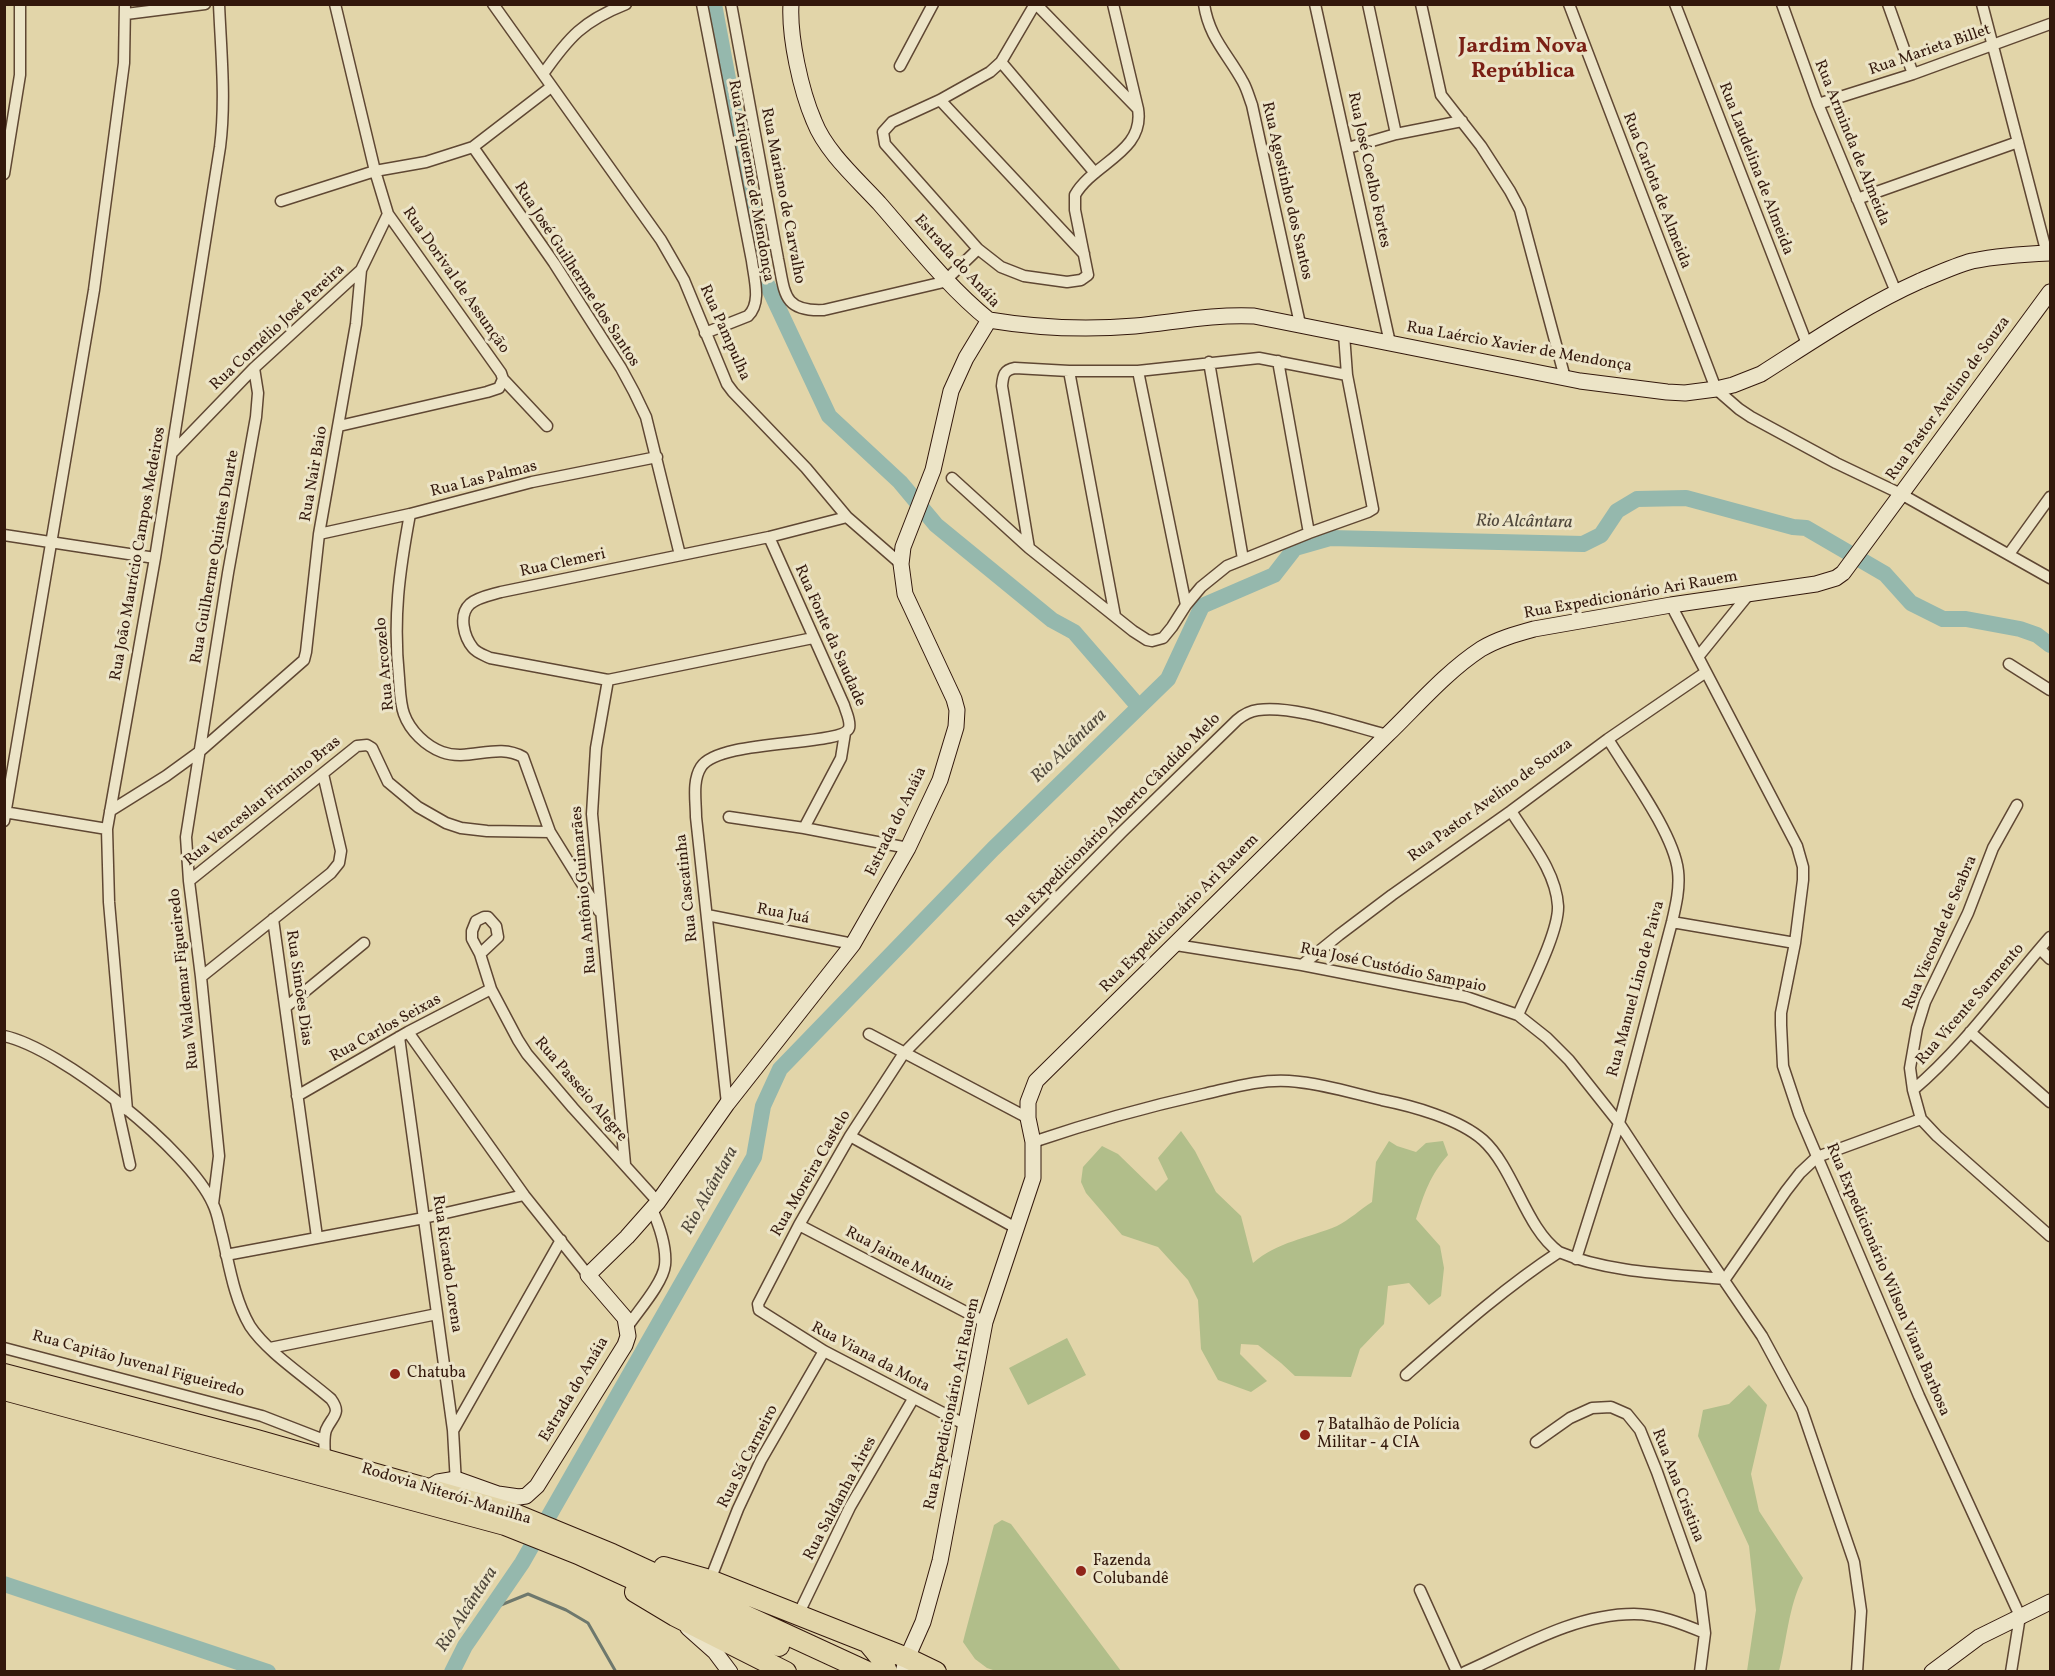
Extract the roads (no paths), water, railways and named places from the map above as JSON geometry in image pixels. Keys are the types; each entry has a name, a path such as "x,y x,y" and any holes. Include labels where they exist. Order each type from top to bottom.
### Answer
{"highway":[{"name":"Rodovia Niterói-Manilha","path":"4,1374 31,1368 258,1428 325,1460 428,1488 456,1487 512,1511 572,1547 837,1671"},
{"name":"Rodovia Niterói-Manilha","path":"4,1390 512,1511"},
{"name":"Rodovia Niterói-Manilha","path":"572,1547 612,1554 863,1669"},
{"path":"572,1547 600,1571 756,1665 786,1671"},
{"path":"612,1554 710,1580 868,1642 900,1668 936,1671"}],"street":[{"path":"4,174 20,75 20,4"},
{"path":"107,829 5,815 98,267 124,63 125,9 205,4"},
{"name":"Rua João Maurício Campos Medeiros","path":"127,1110 109,902 107,829 155,558 223,127 219,4"},
{"name":"Rua Dorival de Assunção","path":"335,4 375,171 388,214 502,376 547,426"},
{"name":"Rua Pampulha","path":"493,4 661,240 684,280 727,384 806,468 847,517 901,564"},
{"path":"543,74 566,42 580,29 593,19 626,4"},
{"name":"Rua Ariquerme de Mendonça","path":"702,4 752,261 756,300 752,312 747,316 705,333"},
{"name":"Rua Mariano de Carvalho","path":"731,4 778,259 785,293 789,300 794,305 807,310 824,310 947,280"},
{"name":"Estrada do Anáia","path":"512,1511 542,1479 625,1345 628,1336 625,1318 588,1275 655,1206 727,1104 853,944 908,848 940,780 956,727 957,710 954,699 905,594 901,564 903,547 933,470 951,391 966,358 989,320 947,280 834,154 814,123 802,86 790,4"},
{"path":"900,66 933,4"},
{"path":"1113,4 1138,109 1139,124 1135,135 1117,155 1095,173 1076,195 1076,210 1088,275 1081,280 1067,282 1024,276 1001,267 978,249 883,139 885,128 892,122 981,78 1001,62 1036,4 1138,109"},
{"name":"Rua Agostinho dos Santos","path":"1204,4 1208,25 1214,38 1242,79 1254,113 1300,324"},
{"name":"Rua José Coelho Fortes","path":"1315,4 1390,343"},
{"path":"1368,4 1396,134"},
{"path":"1421,4 1438,89 1500,174 1520,210 1565,378"},
{"name":"Rua Carlota de Almeida","path":"1569,4 1716,389"},
{"name":"Rua Laudelina de Almeida","path":"1675,4 1807,344"},
{"name":"Rua Arminda de Almeida","path":"1782,4 1818,104 1896,292"},
{"path":"1888,4 1913,74"},
{"path":"1982,4 2049,254"},
{"name":"Rua Marieta Billet","path":"1818,104 1913,74 2050,24"},
{"path":"1001,62 1095,173"},
{"path":"281,201 375,171 426,162 473,147 551,87"},
{"path":"940,100 1084,254"},
{"path":"1348,148 1396,134 1462,121"},
{"path":"1857,199 2018,142"},
{"name":"Rua José Guilherme dos Santos","path":"473,147 554,263 621,368 646,417 680,555"},
{"name":"Rua Cornélio José Pereira","path":"172,453 254,368 361,270 388,214"},
{"path":"947,280 978,249"},
{"name":"Rua Laércio Xavier de Mendonça","path":"989,320 1017,325 1078,329 1244,315 1300,324 1565,378 1685,393 1733,386 1761,374 1856,313 1938,273 1974,261 2049,254"},
{"name":"Rua Nair Baio","path":"110,811 199,752 304,660 319,534 356,324 361,270"},
{"name":"Rua Pastor Avelino de Souza","path":"1877,528 2050,292"},
{"path":"952,478 1029,548 1115,616 1147,640 1157,640 1168,633 1186,605 1214,575 1227,566 1373,509 1347,375 1344,334"},
{"path":"1029,548 1002,386 1005,372 1015,368 1138,371 1259,358 1347,375"},
{"path":"1278,361 1309,533"},
{"path":"1209,362 1243,559"},
{"name":"Rua Guilherme Quintes Duarte","path":"199,752 256,417 258,393 254,368"},
{"path":"1069,371 1115,616"},
{"path":"1138,371 1186,605"},
{"path":"339,426 487,392 499,388 502,376"},
{"path":"1716,389 1752,417 1836,463 1901,494 2050,578"},
{"name":"Rua Las Palmas","path":"319,534 410,514 532,482 657,457"},
{"path":"2009,554 2050,497"},
{"name":"Rua Arcozelo","path":"410,514 398,580 395,613 398,668 404,714 422,739 440,751 457,755 503,750 523,757 550,832 601,914"},
{"name":"Rua Clemeri","path":"608,680 490,658 474,650 464,628 464,615 468,606 477,599 501,592 769,537 847,517"},
{"name":"Rua Expedicionário Ari Rauem","path":"900,1668 923,1622 940,1561 985,1322 1032,1178 1033,1142 1028,1118 1028,1102 1036,1081 1387,735 1482,649 1497,641 1534,629 1828,581 1836,578 1851,564 1877,528"},
{"path":"4,535 155,558"},
{"name":"Rua Fonte da Saudade","path":"769,537 849,721 849,729 835,737 794,741"},
{"path":"1698,657 1749,594"},
{"name":"Rua Expedicionário Wilson Viana Barbosa","path":"1671,605 1797,846 1803,867 1795,944 1781,1013 1783,1066 1799,1114 1919,1396 2020,1616"},
{"path":"608,680 813,638"},
{"path":"2009,664 2050,690"},
{"name":"Rua Pastor Avelino de Souza","path":"1302,965 1392,895 1608,739 1706,672"},
{"name":"Rua Antônio Guimarães","path":"608,680 596,748 592,814 625,1164"},
{"name":"Rua Expedicionário Alberto Cândido Melo","path":"903,1053 1122,832 1243,716 1259,710 1281,710 1322,717 1387,735"},
{"path":"804,828 841,758 845,733"},
{"name":"Rua Manuel Lino de Paiva","path":"1576,1259 1619,1123 1679,889 1675,853 1608,739"},
{"name":"Rua Cascatinha","path":"727,1104 696,817 696,782 700,769 706,761 722,754 794,741"},
{"name":"Rua Venceslau Firmino Bras","path":"189,881 362,744 370,747 378,758 388,782 418,807 446,823 461,828 487,831 550,832"},
{"name":"Rua Waldemar Figueiredo","path":"199,752 186,837 219,1156 213,1204"},
{"name":"Rua Simões Dias","path":"317,1237 273,919 331,873 339,862 341,851 323,774"},
{"name":"Rua Visconde de Seabra","path":"2017,805 1993,848 1968,913 1925,1002 1910,1068 1912,1090 1921,1119 1937,1136 2050,1236"},
{"path":"1511,811 1547,870 1553,883 1558,907 1555,928 1518,1015"},
{"path":"729,817 804,828 908,848"},
{"name":"Rua Juá","path":"707,915 853,944"},
{"path":"201,977 273,919"},
{"path":"1672,922 1795,944"},
{"name":"Rua Vicente Sarmento","path":"1912,1090 1930,1075 1970,1032 2050,938"},
{"path":"286,1006 364,944"},
{"name":"Rua José Custódio Sampaio","path":"1176,945 1302,965 1466,997 1518,1015 1547,1038 1569,1060 1619,1123 1725,1280 1762,1336 1803,1410 1854,1562 1861,1611 1857,1671"},
{"path":"2040,950 2050,959"},
{"name":"Rua Passeio Alegre","path":"480,954 491,989 527,1054 625,1164 655,1206"},
{"name":"Rua Carlos Seixas","path":"297,1096 403,1035 491,989"},
{"path":"1970,1032 2050,1102"},
{"path":"869,1034 1028,1118"},
{"path":"403,1035 524,1195 588,1275"},
{"name":"Rua Ricardo Lorena","path":"403,1035 424,1218 453,1430 456,1487"},
{"path":"4,1036 33,1045 58,1060 127,1110 178,1154 200,1182 213,1204 242,1310 251,1327 270,1348 331,1399 336,1406 336,1413 326,1429 325,1460"},
{"name":"Rua Moreira Castelo","path":"762,1314 758,1304 799,1225 850,1136 903,1053"},
{"path":"1033,1142 1099,1120 1250,1084 1290,1081 1334,1089 1405,1105 1441,1118 1481,1139 1500,1162 1545,1239 1559,1252 1576,1259 1612,1266 1725,1280 1786,1191 1817,1157 1921,1119"},
{"path":"116,1102 130,1165"},
{"path":"850,1136 1016,1228"},
{"path":"226,1255 424,1218 524,1195"},
{"path":"628,1326 658,1282 665,1265 655,1206"},
{"name":"Rua Jaime Muniz","path":"799,1225 985,1322"},
{"path":"453,1430 561,1240"},
{"path":"1406,1375 1499,1296 1559,1252"},
{"path":"270,1348 437,1314"},
{"name":"Rua Viana da Mota","path":"762,1314 824,1351 966,1425"},
{"name":"Rua Capitão Juvenal Figueiredo","path":"4,1348 31,1368"},
{"name":"Rua Sá Carneiro","path":"710,1580 738,1509 761,1460 824,1351"},
{"name":"Rua Saldanha Aires","path":"798,1615 850,1507 913,1399"},
{"name":"Rua Ana Cristina","path":"1536,1442 1570,1418 1592,1408 1611,1407 1627,1414 1640,1430 1700,1593 1705,1633 1700,1671"},
{"path":"258,1428 324,1440"},
{"path":"1420,1590 1457,1671"},
{"path":"1932,1671 1979,1637 2050,1602"},
{"path":"1465,1671 1565,1627 1600,1617 1636,1614 1674,1621 1705,1633"},
{"path":"675,1616 714,1652 730,1671"},
{"path":"2011,1671 2020,1616"}],"waterway":[{"path":"714,4 766,282 829,416 900,482 936,525 1052,620 1074,632 1139,707"},
{"name":"Rio Alcântara","path":"452,1672 465,1646 522,1563 754,1157 763,1106 780,1069 993,849 1168,679 1202,606 1274,575 1295,548 1330,538 1583,544 1601,535 1617,511 1637,499 1686,498 1793,527 1806,528 1885,574 1911,603 1943,619 1966,619 2020,629 2037,635 2050,645"},
{"name":"Rio Alcântara","path":"4,1584 268,1672"},
{"path":"491,1609 528,1594 566,1610 588,1623 616,1672"}],"place":[{"name":"Chatuba","path":"395,1374"},
{"name":"7 Batalhão de Polícia Militar - 4 CIA","path":"1305,1435"},
{"name":"Fazenda Colubandê","path":"1081,1571"}],"district":[{"name":"Jardim Nova República","path":"1523,60"}]}
